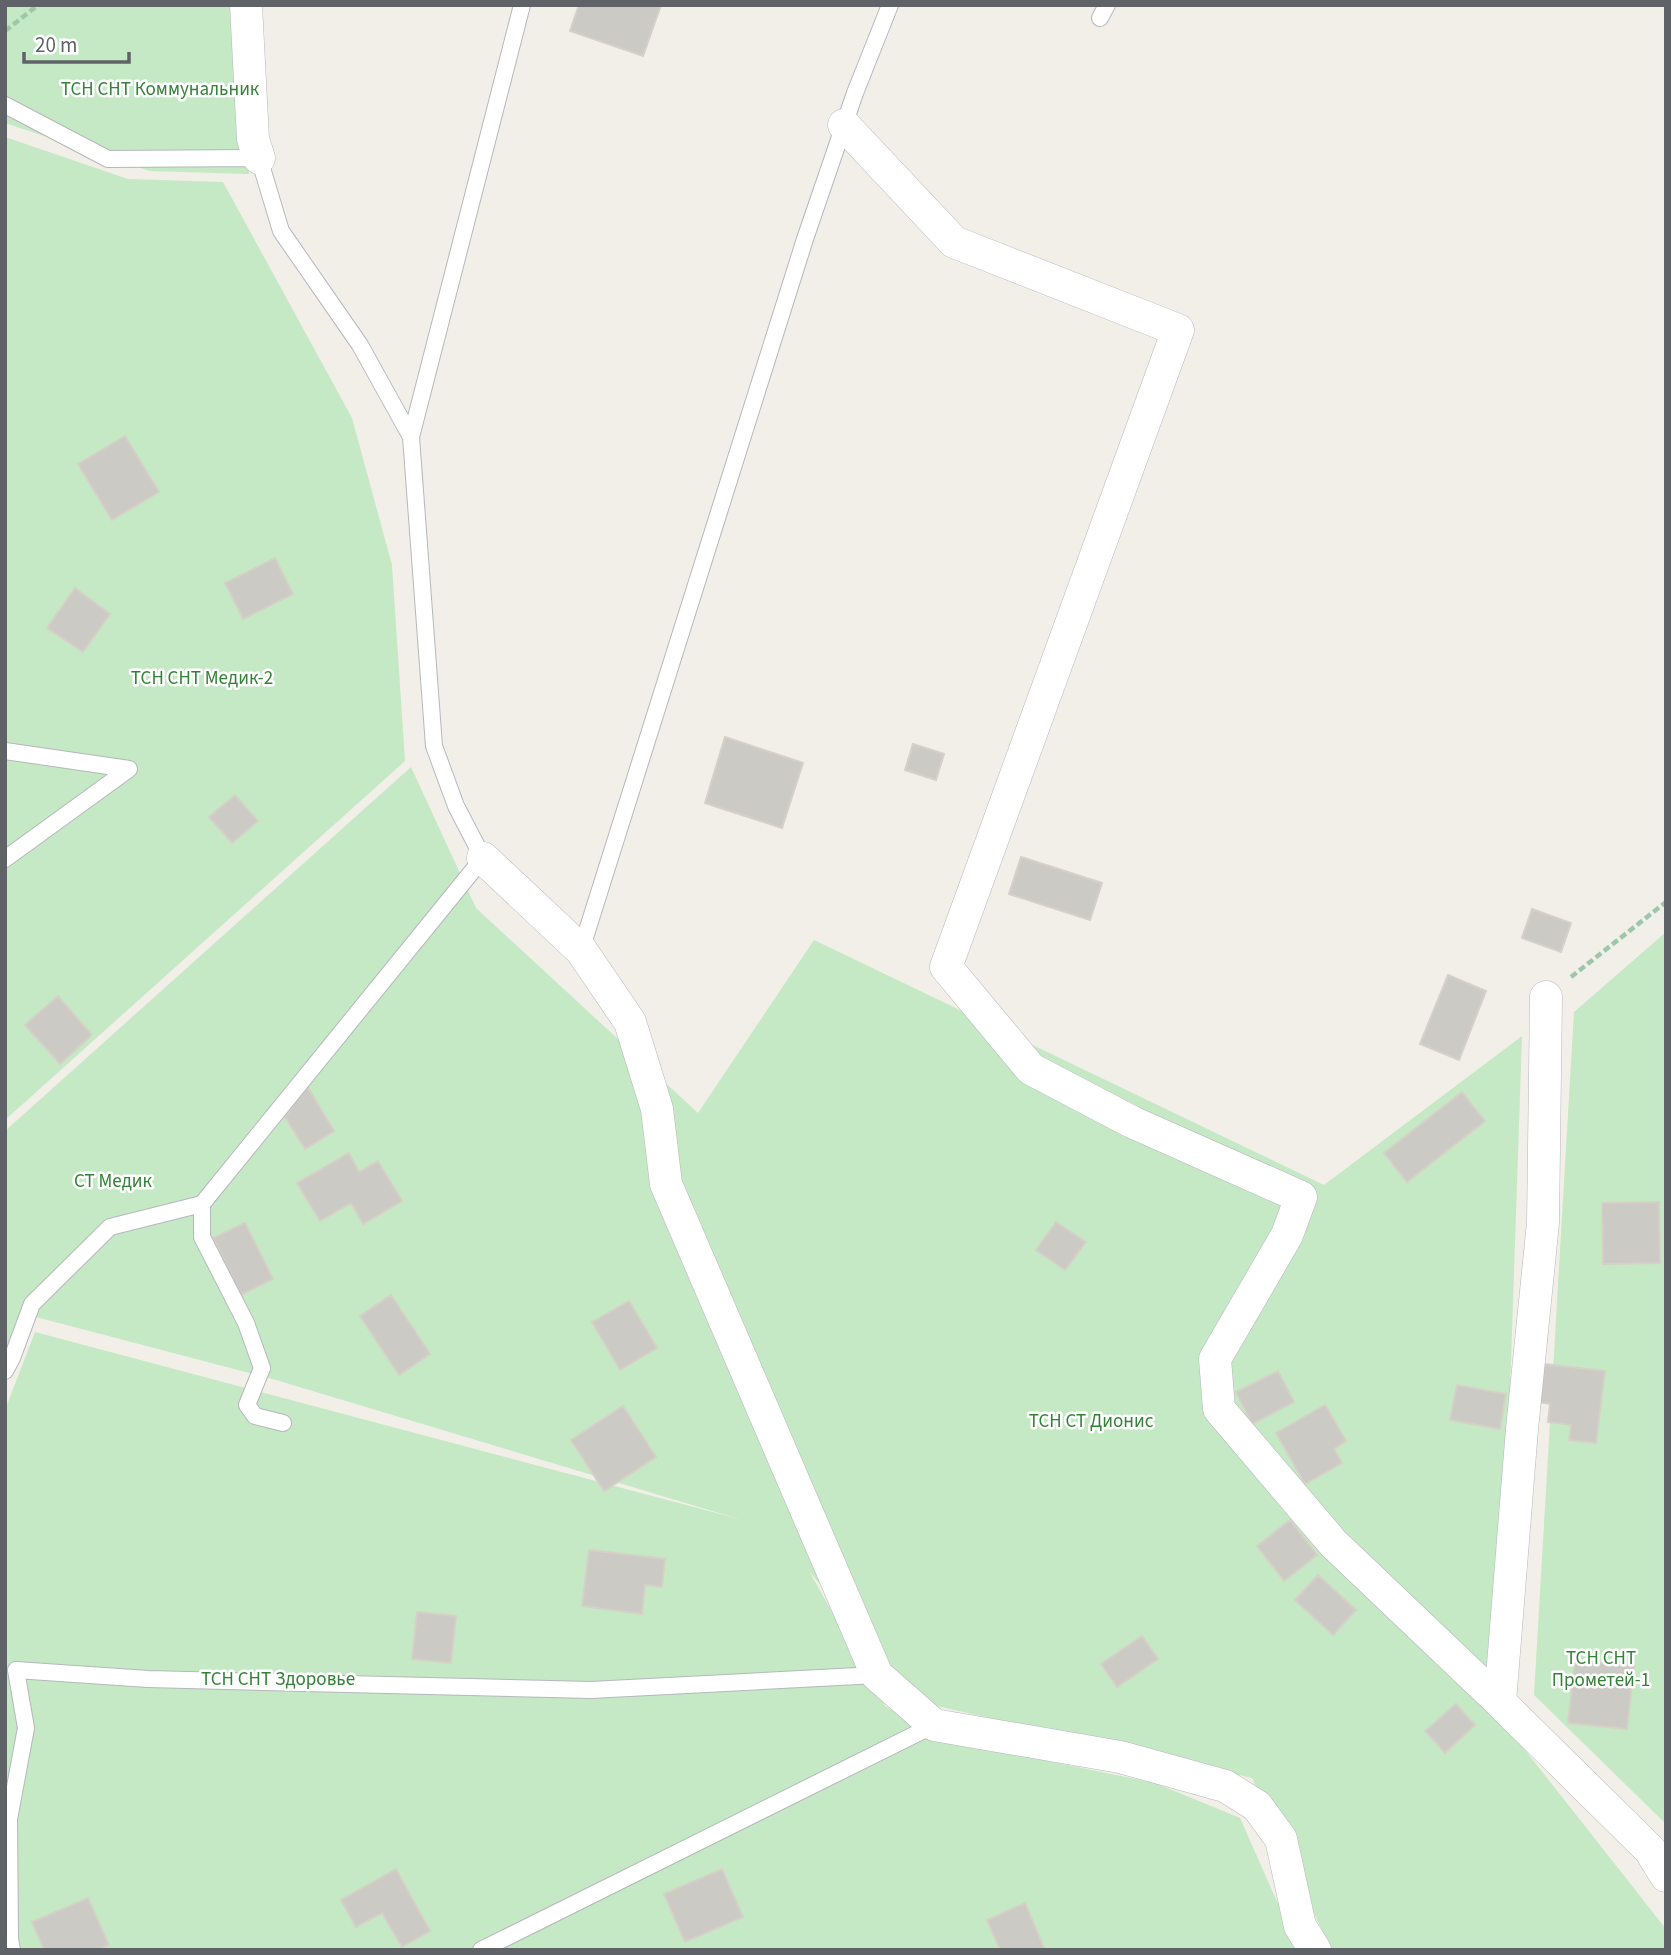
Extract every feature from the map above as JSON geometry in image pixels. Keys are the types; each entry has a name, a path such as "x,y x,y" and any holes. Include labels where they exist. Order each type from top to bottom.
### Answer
{"street":[{"path":"246,5 253,139 259,158"},
{"path":"844,125 954,242 1178,330 946,967 1031,1069 1132,1122 1301,1196 1287,1235 1215,1359 1219,1409 1333,1543 1650,1850 1666,1876"},
{"path":"483,858 581,950 630,1022 657,1109 666,1184 877,1675 934,1725 1120,1757 1224,1786 1257,1806 1281,1839 1300,1926 1315,1950"},
{"path":"1500,1702 1522,1429 1543,1223 1546,997"}],"lane":[{"path":"5,1371 32,1304 110,1227 202,1204 483,858 456,806 433,746 411,436 522,5"},
{"path":"581,950 805,239 844,125 890,5"},
{"path":"5,105 108,159 259,158 281,232 360,345 411,436"},
{"path":"5,751 130,769 5,859"},
{"path":"202,1204 202,1237 246,1323 262,1368 247,1405 256,1416 283,1423"},
{"path":"12,1950 9,1818 26,1728 10,1669 148,1679 591,1690 877,1675"},
{"path":"481,1950 934,1725"}],"path":[{"path":"5,31 38,5"},
{"path":"1546,997 1666,902"}],"green space":[{"name":"ТСН СНТ Коммунальник","path":"5,5 238,5 249,174 150,171 5,123"},
{"name":"ТСН СНТ Медик-2","path":"5,137 128,179 223,182 352,418 392,565 405,761 5,1120"},
{"path":"411,767 476,908 698,1113 814,940 1324,1185 1522,1036 1499,1717 1666,1929 1666,1950 1331,1950 1252,1778 937,1706 887,1664 809,1571 885,1706 941,1739 1155,1783 1240,1818 1301,1950 5,1950 5,1410 35,1332 739,1519 276,1380 36,1317 5,1372 5,1131"},
{"name":"ТСН СНТ Прометей-1","path":"1666,932 1666,1824 1534,1695 1574,1012"}],"building":[{"path":"579,5 661,5 643,56 570,31"},
{"path":"125,436 159,492 112,520 78,464"},
{"path":"275,558 293,594 243,619 225,583"},
{"path":"75,588 110,614 83,652 47,628"},
{"path":"725,737 803,763 782,828 705,803"},
{"path":"913,744 944,754 936,780 905,770"},
{"path":"235,795 258,821 232,843 209,817"},
{"path":"1021,857 1102,883 1090,920 1009,894"},
{"path":"1532,909 1571,923 1561,952 1522,938"},
{"path":"1448,975 1486,991 1459,1060 1420,1044"},
{"path":"58,996 92,1035 60,1064 25,1025"},
{"path":"307,1086 334,1131 305,1149 285,1117"},
{"path":"1462,1092 1485,1121 1407,1182 1384,1153"},
{"path":"349,1153 359,1172 378,1161 402,1201 363,1224 351,1203 320,1221 297,1183"},
{"path":"1659,1202 1660,1263 1603,1264 1602,1203"},
{"path":"1056,1222 1086,1242 1065,1270 1036,1250"},
{"path":"245,1223 273,1279 241,1295 213,1238"},
{"path":"391,1295 430,1354 399,1375 360,1316"},
{"path":"629,1301 657,1348 620,1370 592,1322"},
{"path":"1544,1364 1605,1371 1596,1443 1569,1440 1571,1425 1548,1422 1550,1404 1539,1402"},
{"path":"1278,1371 1294,1402 1252,1424 1236,1392"},
{"path":"1457,1385 1506,1394 1500,1429 1450,1420"},
{"path":"1325,1405 1346,1441 1334,1449 1342,1463 1305,1484 1276,1433"},
{"path":"623,1406 656,1457 604,1491 571,1440"},
{"path":"1290,1520 1317,1555 1284,1581 1257,1546"},
{"path":"589,1550 665,1559 662,1587 645,1585 642,1614 582,1606"},
{"path":"1318,1575 1356,1610 1333,1635 1295,1600"},
{"path":"417,1612 456,1616 451,1663 412,1659"},
{"path":"1142,1636 1158,1659 1117,1687 1101,1664"},
{"path":"1575,1660 1634,1667 1627,1729 1568,1723"},
{"path":"1456,1704 1475,1725 1445,1753 1425,1731"},
{"path":"396,1869 430,1931 402,1947 382,1913 356,1927 341,1900"},
{"path":"722,1869 743,1917 685,1942 664,1894"},
{"path":"88,1898 109,1945 99,1950 44,1950 32,1922"},
{"path":"1025,1903 1045,1950 1000,1950 987,1920"}],"park label":[{"name":"СТ Медик","path":"113,1180"},
{"name":"ТСН СТ Дионис","path":"1091,1420"},
{"name":"ТСН СНТ Здоровье","path":"278,1678"}]}
